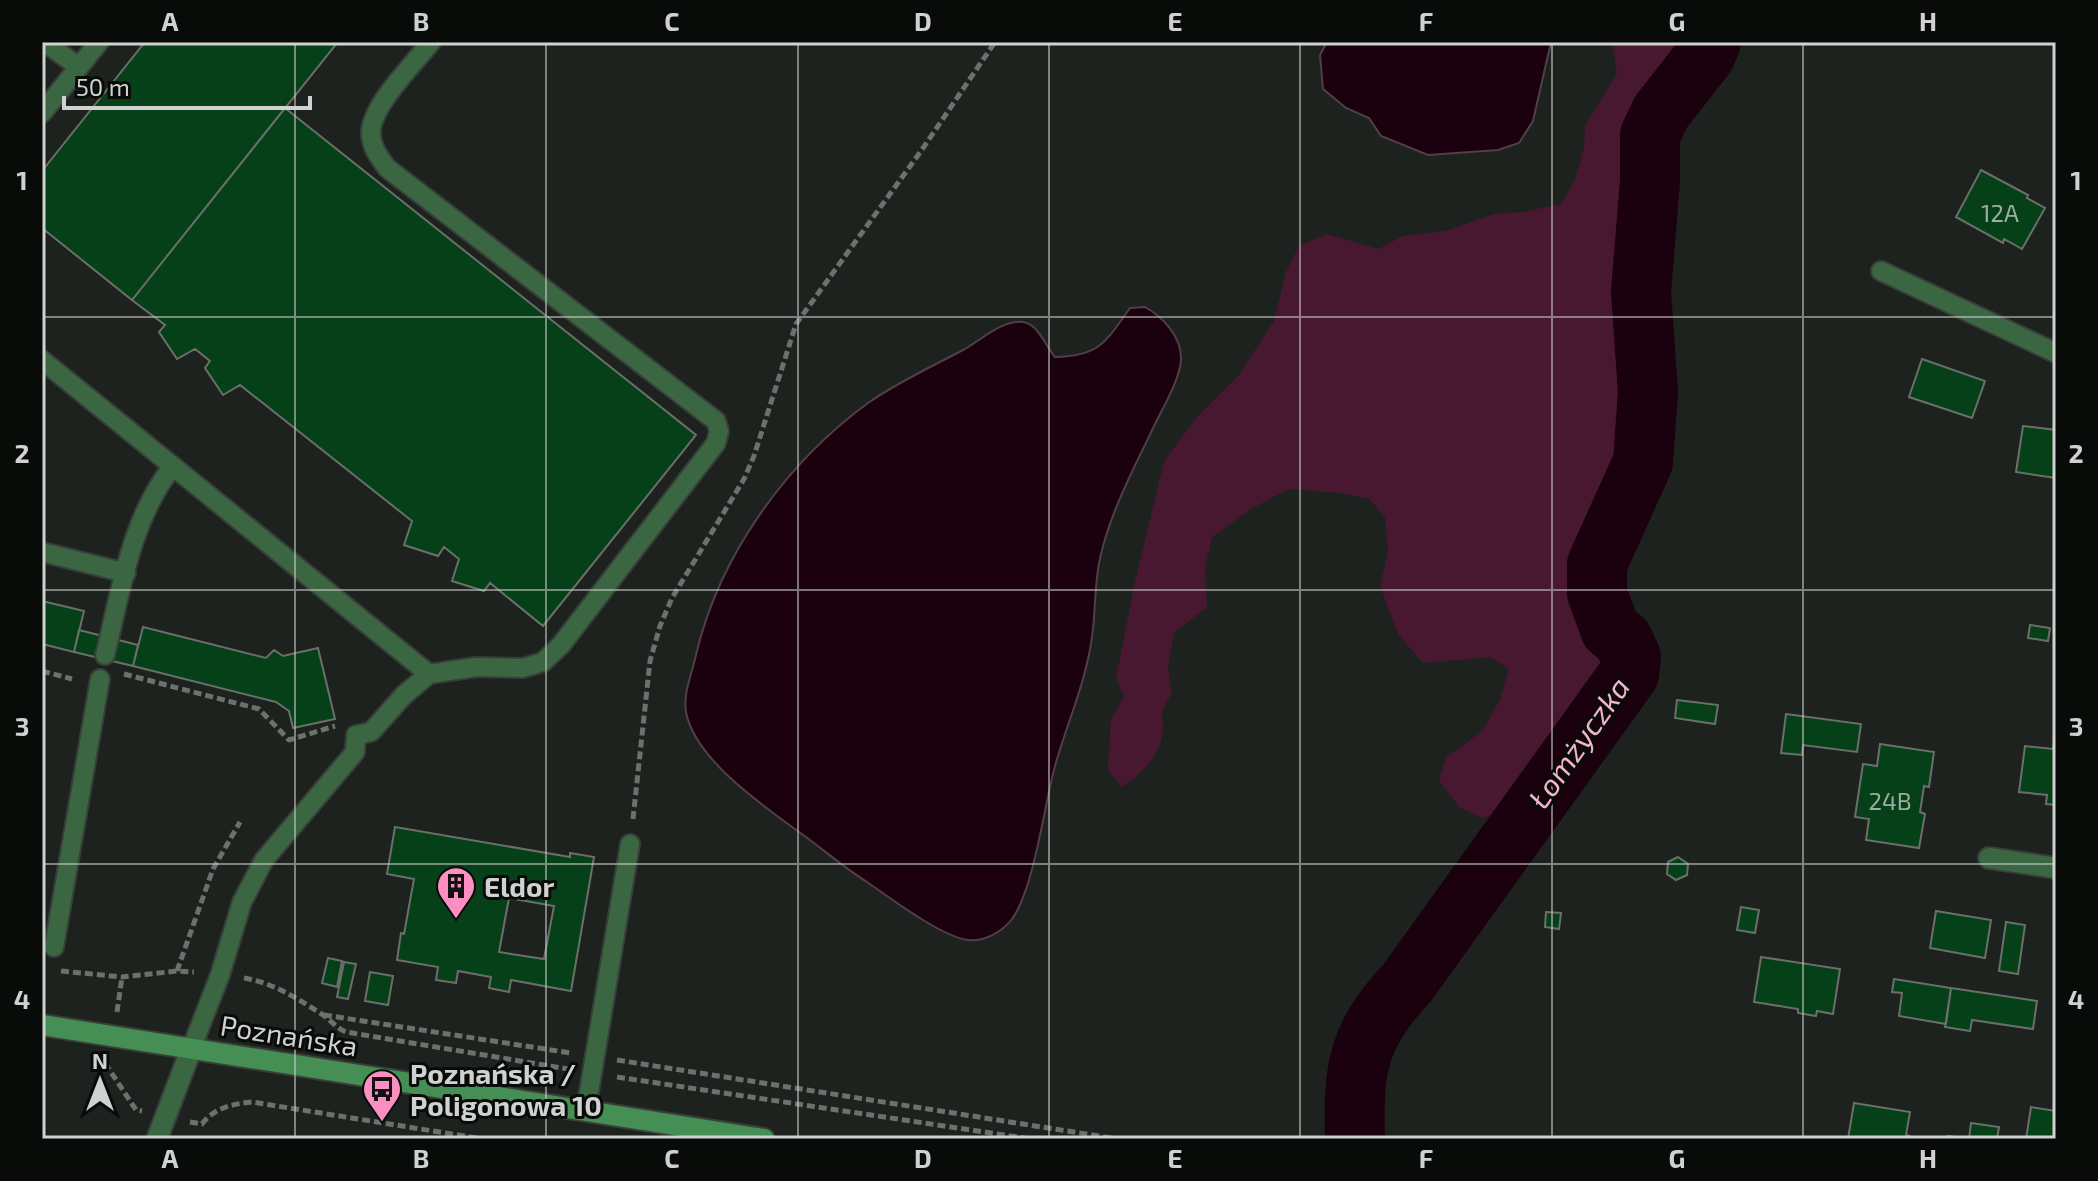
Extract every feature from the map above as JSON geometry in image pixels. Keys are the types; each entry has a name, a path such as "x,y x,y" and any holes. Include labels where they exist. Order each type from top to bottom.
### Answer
{"main road":[{"name":"Poznańska","path":"42,1025 764,1139"}],"street":[{"path":"1989,858 2056,868"},
{"path":"157,1139 192,1047"}],"lane":[{"path":"44,42 79,67"},
{"path":"42,113 99,42"},
{"path":"192,1047 220,975 242,902 264,860 355,752 356,735 371,732 404,695 429,674 476,667 523,668 543,662 561,645 711,452 719,431 716,421 387,168 375,152 371,133 375,114 431,42"},
{"path":"1881,271 2056,353"},
{"path":"42,360 429,674"},
{"path":"105,655 143,514 156,486 173,466"},
{"path":"42,552 126,573"},
{"path":"54,947 108,675"},
{"path":"586,1110 630,844"}],"path":[{"path":"630,844 650,661 660,626 672,598 744,479 796,324 995,42"},
{"path":"42,671 72,679"},
{"path":"71,690 74,671"},
{"path":"108,675 259,709 289,740 341,724"},
{"path":"177,971 213,869 240,822"},
{"path":"1031,1139 884,1119 594,1065 323,1015 346,1032 594,1065 1118,1139"},
{"path":"97,1059 108,1065 136,1110 164,1117 202,1124 215,1111 236,1103 252,1102 483,1139"}],"shaded area":[{"path":"1327,42 1551,42 1533,121 1519,143 1498,150 1428,155 1381,136 1369,118 1346,108 1323,89 1320,55"},
{"path":"1615,42 1695,42 1671,85 1641,127 1630,203 1630,297 1638,392 1633,457 1599,530 1583,574 1590,605 1618,658 1619,670 1611,688 1521,804 1483,818 1459,807 1439,780 1446,758 1483,730 1500,700 1509,669 1491,657 1423,663 1398,634 1380,586 1388,551 1385,517 1369,499 1341,493 1289,489 1251,509 1212,537 1205,568 1207,607 1174,633 1168,667 1172,694 1162,712 1160,745 1147,766 1122,787 1108,770 1111,719 1124,696 1116,678 1164,461 1198,416 1238,376 1274,321 1286,272 1299,246 1327,234 1378,249 1403,236 1446,231 1494,214 1561,204 1575,180 1584,148 1585,125 1617,74"},
{"path":"1145,307 1165,322 1175,336 1180,367 1111,520 1097,575 1089,654 1055,766 1026,888 1012,919 998,932 980,939 957,937 916,916 844,866 754,798 703,748 692,730 685,705 688,683 707,618 721,582 760,514 810,454 868,403 1008,324 1028,324 1037,331 1055,357 1070,356 1093,350 1108,338 1130,308"}],"building":[{"path":"145,42 337,43 132,300 42,228 42,171"},
{"path":"285,108 696,435 543,626 490,583 484,591 452,581 459,559 444,547 438,556 404,545 412,521 240,385 223,395 205,368 210,361 195,349 177,359 159,332 165,325 132,300"},
{"path":"1981,170 2028,195 2027,198 2045,208 2022,249 2004,239 2003,243 1956,217"},
{"path":"1922,359 1985,381 1972,418 1909,397"},
{"path":"2023,426 2056,430 2056,478 2016,472"},
{"path":"42,601 84,611 74,652 42,644"},
{"path":"2030,625 2050,628 2048,641 2028,638"},
{"path":"143,627 266,658 274,650 283,656 318,648 335,719 293,728 289,711 276,702 133,666"},
{"path":"79,630 138,645 133,666 74,652"},
{"path":"1677,700 1718,705 1715,724 1675,718"},
{"path":"1786,714 1861,724 1857,752 1803,745 1802,755 1781,753"},
{"path":"2054,741 2056,805 2046,804 2047,795 2019,792 2025,746 2053,749"},
{"path":"1880,744 1934,752 1929,787 1924,786 1920,812 1925,814 1919,848 1866,840 1869,819 1855,817 1863,764 1877,766"},
{"name":"Eldor","path":"395,827 570,857 570,853 594,857 571,991 511,980 509,992 489,988 491,977 458,971 456,983 436,980 438,967 397,960 414,879 387,874","holes":["509,898 554,906 544,959 499,952"]},
{"path":"1678,857 1688,864 1687,875 1676,880 1667,874 1668,862"},
{"path":"1741,907 1759,910 1755,933 1737,930"},
{"path":"1936,911 1991,920 1985,958 1930,948"},
{"path":"1546,912 1561,913 1559,929 1545,927"},
{"path":"2006,922 2025,925 2018,974 1999,971"},
{"path":"1761,957 1840,969 1833,1014 1817,1011 1816,1016 1798,1013 1798,1009 1754,1002"},
{"path":"328,958 342,961 337,987 322,983"},
{"path":"344,962 356,964 348,999 337,997"},
{"path":"370,972 393,976 388,1005 365,1001"},
{"path":"1894,979 1951,988 1946,1024 1899,1016 1902,993 1892,992"},
{"path":"1951,988 2037,1001 2033,1029 1972,1020 1970,1031 1945,1027"},
{"path":"1854,1103 1910,1112 1906,1135 1910,1139 1848,1139"},
{"path":"2031,1107 2056,1111 2056,1139 2026,1139"},
{"path":"1971,1123 1999,1127 1997,1139 1969,1139"}],"waterway":[{"name":"Łomżyczka","path":"1355,1139 1357,1073 1368,1037 1378,1020 1629,674 1631,657 1623,640 1610,629 1597,593 1597,564 1643,462 1648,392 1641,292 1650,181 1650,135 1661,112 1705,56 1711,42"}],"place":[{"name":"Eldor","path":"456,920"},
{"name":"Poznańska / Poligonowa 10","path":"382,1123"}]}
